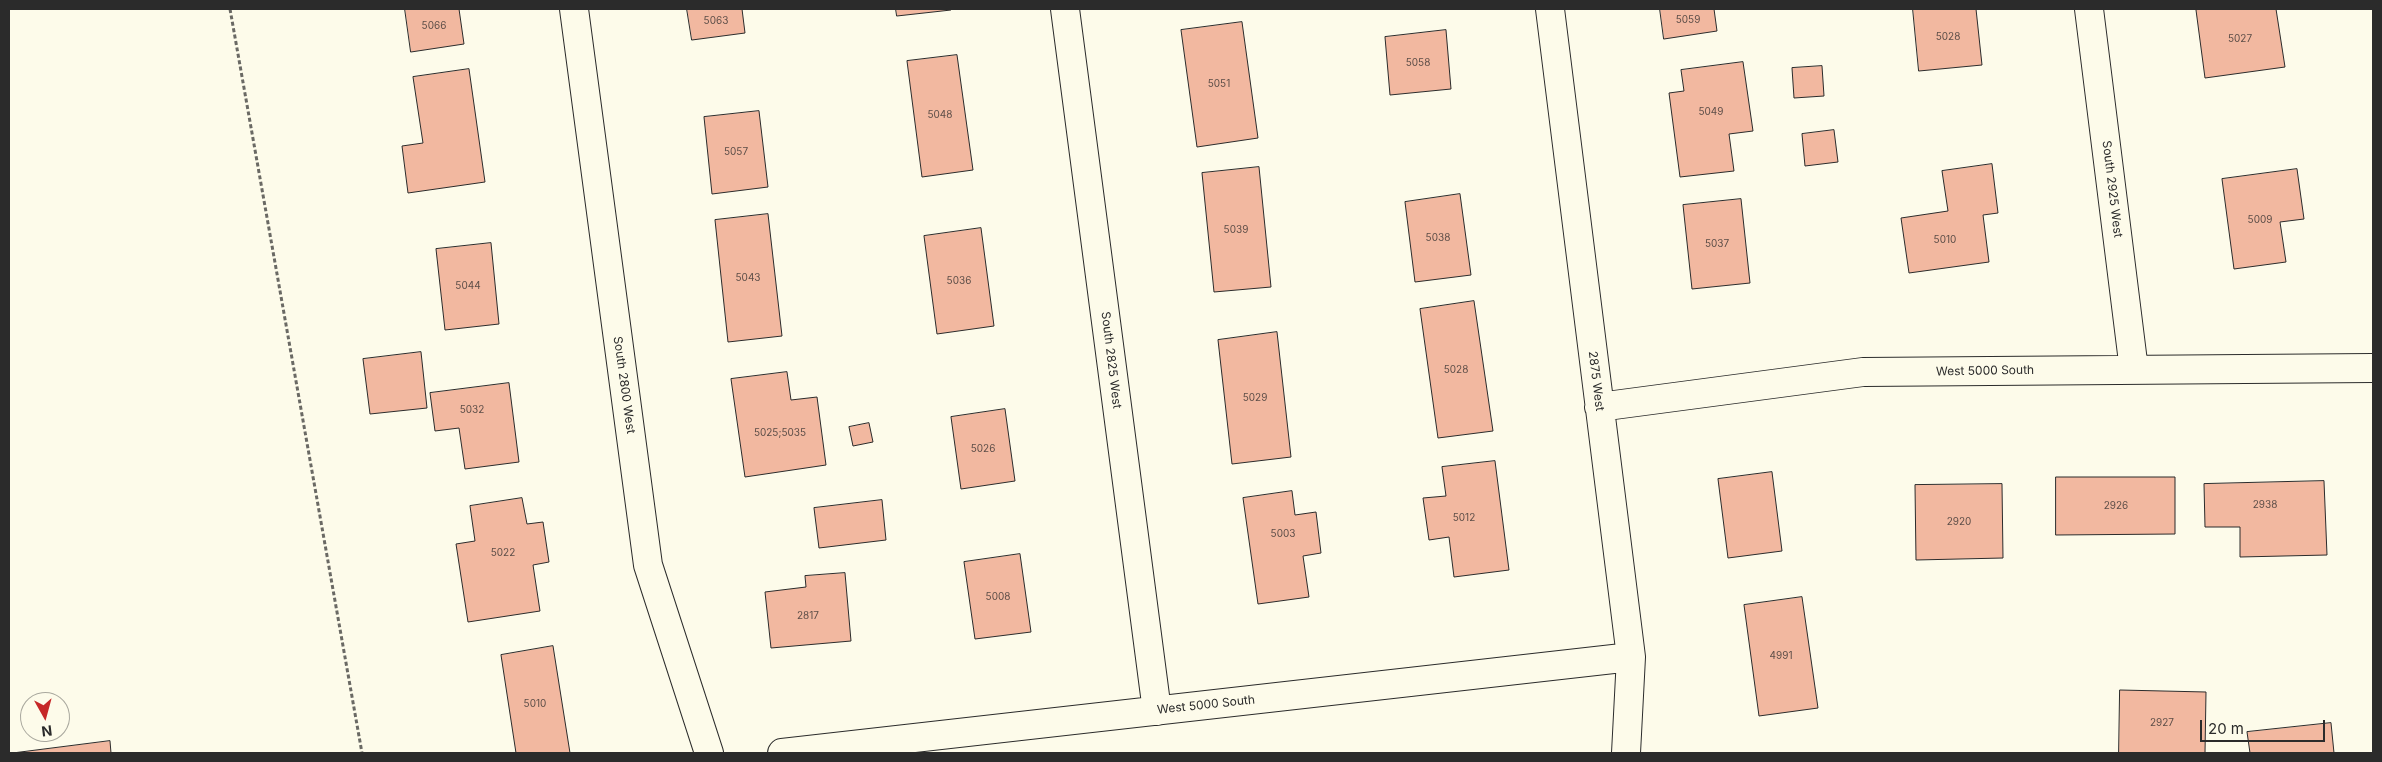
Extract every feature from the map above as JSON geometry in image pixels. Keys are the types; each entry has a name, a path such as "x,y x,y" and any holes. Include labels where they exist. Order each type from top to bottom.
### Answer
{"street":[{"name":"South 2800 West","path":"574,9 648,565 709,753"},
{"name":"South 2825 West","path":"1065,9 1157,711"},
{"name":"2875 West","path":"1550,9 1631,658 1626,753"},
{"name":"South 2925 West","path":"2089,9 2134,370"},
{"name":"West 5000 South","path":"1599,407 1863,372 2373,368"},
{"name":"West 5000 South","path":"782,753 1631,658"}],"path":[{"path":"230,9 362,753"}],"building":[{"path":"405,9 459,9 464,44 411,52"},
{"path":"687,9 742,9 745,33 692,40"},
{"path":"896,9 951,9 951,10 897,16"},
{"path":"1660,9 1714,9 1717,31 1664,39"},
{"path":"1913,9 1976,9 1982,65 1919,71"},
{"path":"2276,9 2285,67 2205,78 2196,10"},
{"path":"1242,22 1258,138 1197,147 1181,30"},
{"path":"1446,30 1451,89 1390,95 1385,37"},
{"path":"957,55 973,170 922,177 907,61"},
{"path":"1743,62 1753,131 1729,134 1734,171 1680,177 1669,93 1684,91 1681,70"},
{"path":"1822,66 1824,96 1794,98 1792,68"},
{"path":"469,69 485,182 408,193 402,146 423,143 413,77"},
{"path":"759,111 768,187 712,194 704,117"},
{"path":"1834,130 1838,162 1805,166 1802,134"},
{"path":"1992,164 1998,213 1983,215 1989,262 1909,273 1901,218 1948,211 1942,171"},
{"path":"1259,167 1271,287 1214,292 1202,173"},
{"path":"2297,169 2304,219 2280,222 2286,262 2234,269 2222,179"},
{"path":"1460,194 1471,275 1415,282 1405,202"},
{"path":"1741,199 1750,283 1692,289 1683,205"},
{"path":"768,214 782,336 728,342 715,220"},
{"path":"981,228 994,326 937,334 924,236"},
{"path":"491,243 499,324 445,330 436,249"},
{"path":"1474,301 1493,431 1438,438 1420,309"},
{"path":"1277,332 1291,457 1232,464 1218,340"},
{"path":"421,352 427,408 370,414 363,359"},
{"path":"787,372 791,400 817,397 826,465 745,477 731,379"},
{"path":"509,383 519,462 465,469 459,428 435,431 430,393"},
{"path":"1005,409 1015,481 961,489 951,417"},
{"path":"869,423 873,442 853,446 849,427"},
{"path":"1495,461 1509,570 1454,577 1449,537 1429,540 1423,498 1446,496 1442,467"},
{"path":"1772,472 1782,551 1728,558 1718,479"},
{"path":"2056,477 2175,477 2175,534 2056,535"},
{"path":"2324,481 2327,555 2240,557 2240,527 2205,527 2204,484"},
{"path":"2002,484 2003,558 1916,560 1915,485"},
{"path":"1292,491 1295,515 1316,512 1321,553 1303,556 1309,597 1258,604 1243,498"},
{"path":"522,498 527,524 543,522 549,562 533,565 540,611 468,622 456,544 475,541 470,506"},
{"path":"882,500 886,540 819,548 814,508"},
{"path":"1020,554 1031,632 975,639 964,562"},
{"path":"845,573 851,641 771,648 765,592 806,587 805,576"},
{"path":"1802,597 1818,708 1759,716 1744,605"},
{"path":"553,646 570,753 516,753 501,655"},
{"path":"2120,690 2206,692 2205,753 2119,753"},
{"path":"2331,723 2334,753 2250,753 2247,732"},
{"path":"110,741 111,753 13,753"}]}
